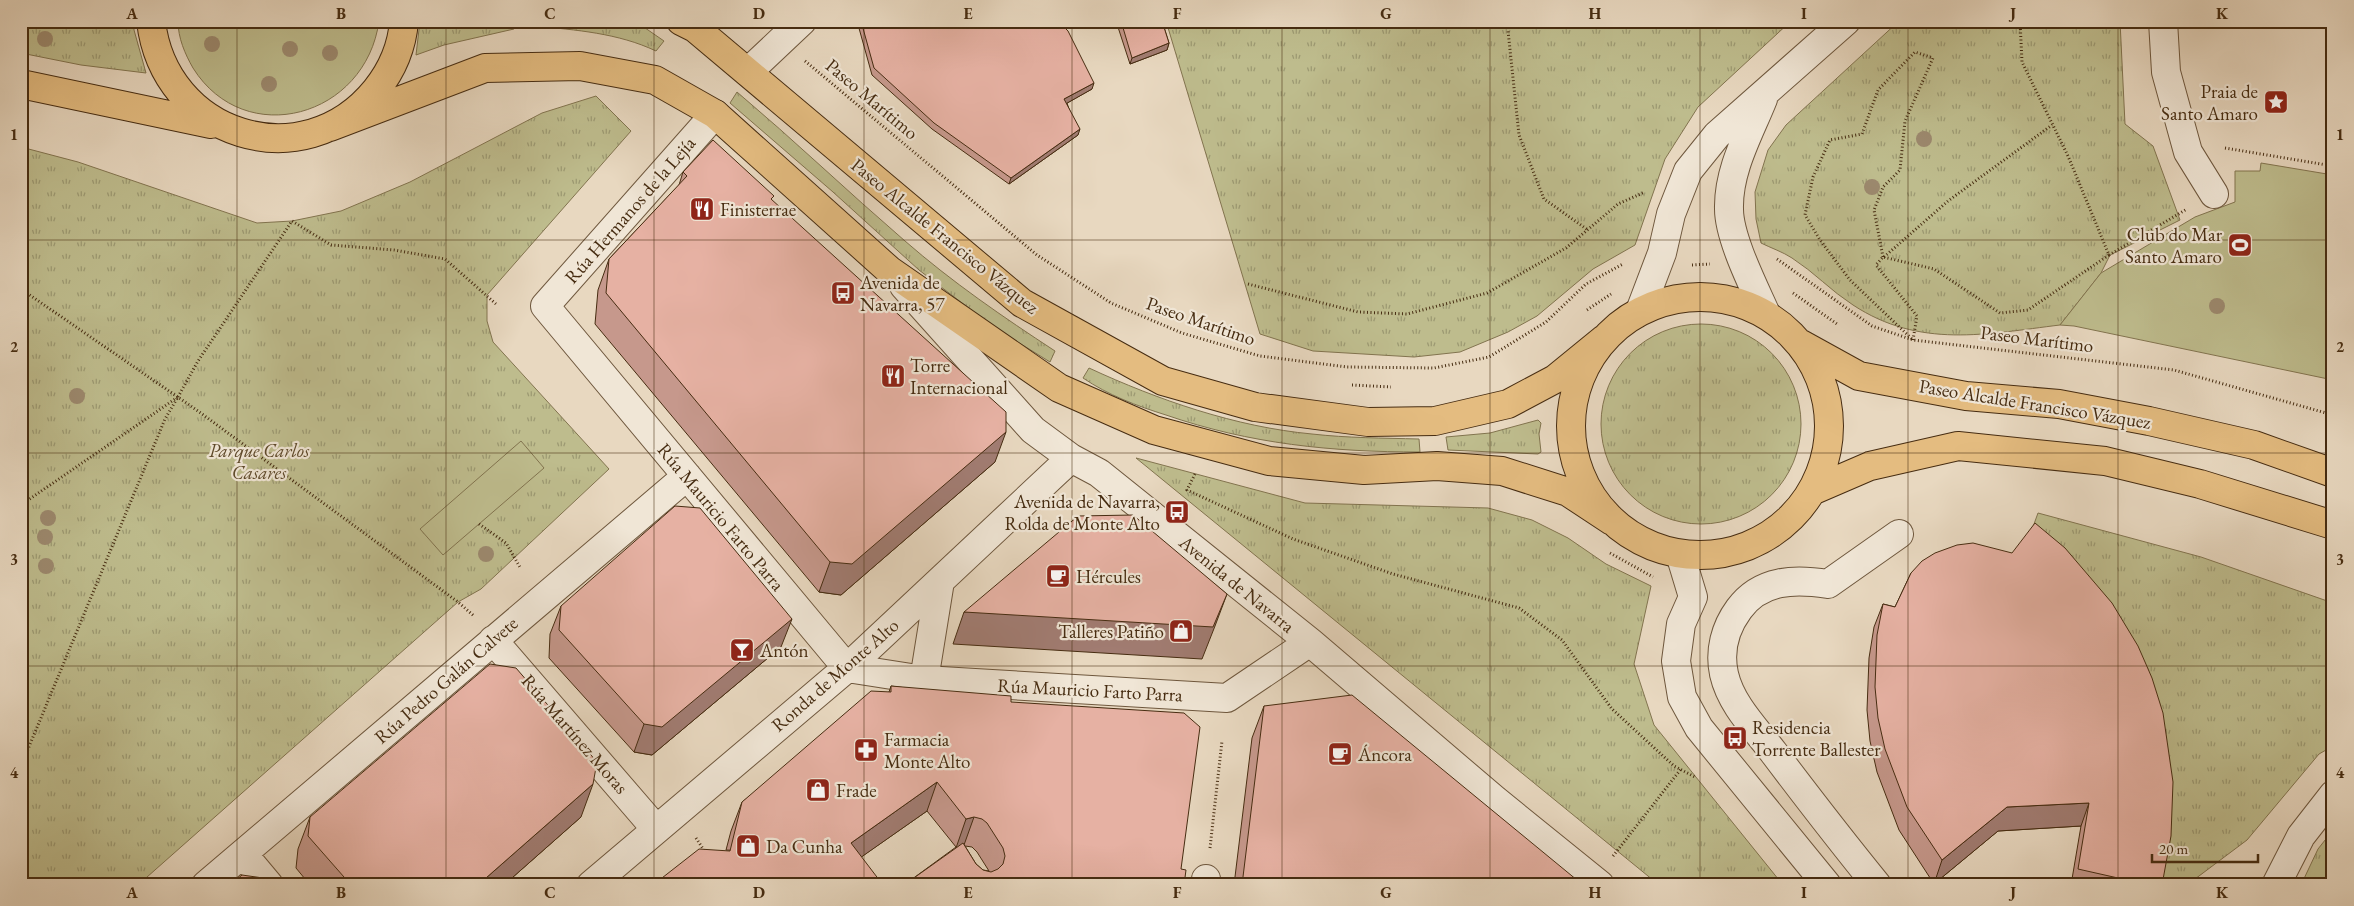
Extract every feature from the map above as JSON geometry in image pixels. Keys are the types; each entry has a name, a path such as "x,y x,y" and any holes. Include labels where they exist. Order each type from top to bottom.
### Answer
{"main road":[{"path":"151,21 154,43 168,78 192,106 223,127"},
{"path":"330,127 364,106 388,75 402,39 404,21"},
{"name":"Paseo Alcalde Francisco Vázquez","path":"681,21 695,28 1022,303 1163,381 1255,408 1368,422 1435,421 1508,404 1555,379 1604,339"},
{"path":"21,84 223,127 258,137 295,137 330,127 485,68 580,66 655,80 715,114 889,270 1059,388 1154,430 1268,461 1364,470 1437,466 1502,471 1568,492 1643,543 1680,554 1719,554 1756,543 1788,521 1812,491 1827,454 1830,414 1820,376 1799,343 1766,314 1726,299 1682,298 1640,311 1621,323 1604,339 1582,373 1571,411 1572,452 1586,490 1612,521"},
{"name":"Paseo Alcalde Francisco Vázquez","path":"1799,343 1859,376 1966,396 2059,404 2149,421 2254,445 2333,473"},
{"path":"1812,491 1870,466 1958,446 2105,461 2200,484 2333,525"}],"street":[{"path":"748,72 802,21"},
{"path":"1640,311 1658,266 1671,214 1688,171 1717,135 1765,95 1846,21"},
{"path":"2163,21 2166,72 2188,152 2214,194"},
{"path":"1765,95 1734,171 1728,210 1744,263 1766,314"},
{"name":"Rúa Hermanos de la Lejía","path":"544,306 715,114"},
{"name":"Avenida de Navarra","path":"889,270 1033,430 1071,458 1099,473 1310,642 1495,800 1597,882"},
{"name":"Rúa Mauricio Farto Parra","path":"544,306 847,668 924,680 1227,698 1310,642"},
{"name":"Ronda de Monte Alto","path":"591,885 847,668 1071,458"},
{"name":"Rúa Pedro Galán Calvete","path":"206,885 687,476"},
{"path":"1877,885 1813,805 1735,702 1724,674 1723,649 1729,623 1745,602 1773,584 1800,580 1828,584 1899,534"},
{"path":"1680,554 1693,598 1681,624 1676,661 1682,697 1699,728 1827,885"},
{"path":"924,680 940,580"},
{"name":"Rúa Martínez Moras","path":"493,640 656,829"},
{"path":"2276,885 2301,836 2333,795"},
{"path":"1782,830 1813,805"},
{"path":"243,854 270,885"}],"path":[{"path":"1508,21 1519,135 1544,199 1588,230"},
{"path":"2020,21 2022,62 2068,156 2110,255"},
{"name":"Paseo Marítimo","path":"781,40 1038,256 1112,303 1182,333 1260,356 1347,367 1434,368 1490,357 1546,322 1586,284 1624,263"},
{"path":"1883,257 1874,210 1883,187 1900,170 1905,121 1933,58 1915,52 1878,90 1862,134 1830,140 1813,177 1805,215 1820,240 1850,280 1913,340"},
{"path":"1913,340 1917,316 1876,265 1948,201 2052,125"},
{"path":"2188,152 2215,147 2333,166"},
{"path":"1248,284 1358,312 1407,314 1488,293 1566,248 1618,204 1688,171"},
{"path":"1883,257 1934,269 2000,313 2028,310 2156,225 2214,194"},
{"path":"21,766 165,419 198,361 292,221 331,245 394,250 445,259 496,304"},
{"name":"Paseo Marítimo","path":"1772,255 1800,273 1872,326 1913,340 2174,370 2333,415"},
{"path":"1580,316 1594,304 1658,266 1744,263"},
{"path":"21,289 178,397 469,610 493,640"},
{"path":"1789,290 1841,327"},
{"path":"1348,385 1396,387"},
{"path":"21,505 178,397"},
{"path":"1196,471 1187,490 1293,539 1393,574 1520,608 1562,640 1612,709 1674,766 1703,782"},
{"path":"479,524 506,543 520,569"},
{"path":"1206,882 1222,741"},
{"path":"1597,882 1681,769"}],"green space":[{"path":"21,21 134,21 134,30 146,73 81,65 21,53"},
{"path":"178,21 379,21 369,54 352,81 328,100 301,112 271,115 242,109 215,94 190,63 181,40"},
{"path":"420,21 515,21 514,29 444,45 416,55"},
{"path":"535,21 635,21 664,41 656,51 612,36 535,26"},
{"path":"1166,21 1791,21 1698,107 1665,159 1635,245 1593,269 1537,316 1508,332 1460,352 1414,357 1313,351 1260,334"},
{"path":"1899,21 2120,21 2125,124 2153,146 2180,220 2110,255 2101,273 2060,325 1980,334 1928,333 1903,328 1878,319 1845,300 1792,258 1761,243 1756,219 1755,192 1768,150 1786,125"},
{"path":"737,92 941,271 978,299 1055,351 1050,362 992,326 919,270 833,192 730,103"},
{"name":"Parque Carlos Casares","path":"596,96 631,131 487,295 487,321 493,342 609,469 481,589 458,602 138,885 21,885 21,147 78,162 257,223 292,221 341,211 410,182 542,113"},
{"name":"Club do Mar Santo Amaro","path":"2261,163 2333,175 2333,380 2074,326 2060,325 2101,273 2195,217 2235,202 2235,171 2260,171"},
{"path":"1691,324 1711,324 1739,331 1757,341 1772,353 1784,368 1794,386 1801,414 1801,434 1794,462 1784,480 1772,495 1757,507 1739,517 1711,524 1691,524 1663,517 1645,507 1624,488 1608,462 1605,453 1601,434 1601,414 1608,386 1618,368 1637,347 1663,331 1672,328"},
{"path":"1089,368 1142,391 1226,418 1255,425 1312,434 1419,439 1420,452 1323,448 1260,439 1197,425 1155,412 1113,395 1083,378"},
{"path":"1538,420 1541,423 1539,434 1541,452 1538,454 1448,450 1446,437 1490,433"},
{"path":"521,441 544,468 443,555 420,529"},
{"path":"1136,458 1305,503 1488,508 1532,520 1568,538 1606,564 1651,586 1634,664 1654,725 1783,885 1659,885"},
{"path":"2038,513 2201,557 2333,603 2333,746 2319,754 2247,840 2187,885 2158,885 2026,546"},
{"path":"2333,830 2333,885 2301,885 2318,849"}],"building":[{"path":"861,21 1058,21 1068,31 1094,83 1064,99 1080,129 1011,178 934,123 874,68"},
{"path":"1121,21 1162,21 1169,43 1132,58"},
{"path":"713,140 774,196 771,199 1006,412 1006,432 852,564 830,562 606,293 609,259 687,176 683,172"},
{"path":"675,506 700,508 792,619 662,727 644,724 559,630 561,606"},
{"path":"1133,515 1227,594 1213,627 964,612 1078,516"},
{"path":"2035,523 2065,548 2112,603 2138,646 2152,678 2163,713 2173,782 2171,836 2162,885 2149,885 2078,869 2089,803 2007,807 1942,860 1907,807 1885,749 1878,718 1875,687 1877,635 1883,604 1895,607 1911,573 1922,561 1935,553 1957,545 1973,543 2012,553"},
{"path":"490,664 516,668 597,762 593,784 478,885 351,885 308,836 310,817"},
{"path":"891,686 1011,696 1011,702 1184,713 1200,727 1181,869 1186,870 1184,885 904,885 963,843 976,864 983,870 991,872 1003,864 1005,856 1003,848 987,823 982,819 974,817 966,819 937,782 851,843 883,885 653,885 699,849 730,851 742,802 871,691 891,692"},
{"path":"1352,695 1583,885 1242,885 1264,706"},
{"path":"242,875 263,878 269,885 230,885"}],"place":[{"name":"Praia de Santo Amaro","path":"2276,102"},
{"name":"Finisterrae","path":"702,209"},
{"name":"Club do Mar Santo Amaro","path":"2240,245"},
{"name":"Avenida de Navarra, 57","path":"843,293"},
{"name":"Torre Internacional","path":"893,376"},
{"name":"Avenida de Navarra, Rolda de Monte Alto","path":"1177,512"},
{"name":"Hércules","path":"1058,576"},
{"name":"Talleres Patiño","path":"1181,631"},
{"name":"Antón","path":"742,650"},
{"name":"Residencia Torrente Ballester","path":"1735,738"},
{"name":"Farmacia Monte Alto","path":"866,750"},
{"name":"Áncora","path":"1340,754"},
{"name":"Frade","path":"818,790"},
{"name":"Da Cunha","path":"748,846"}]}
